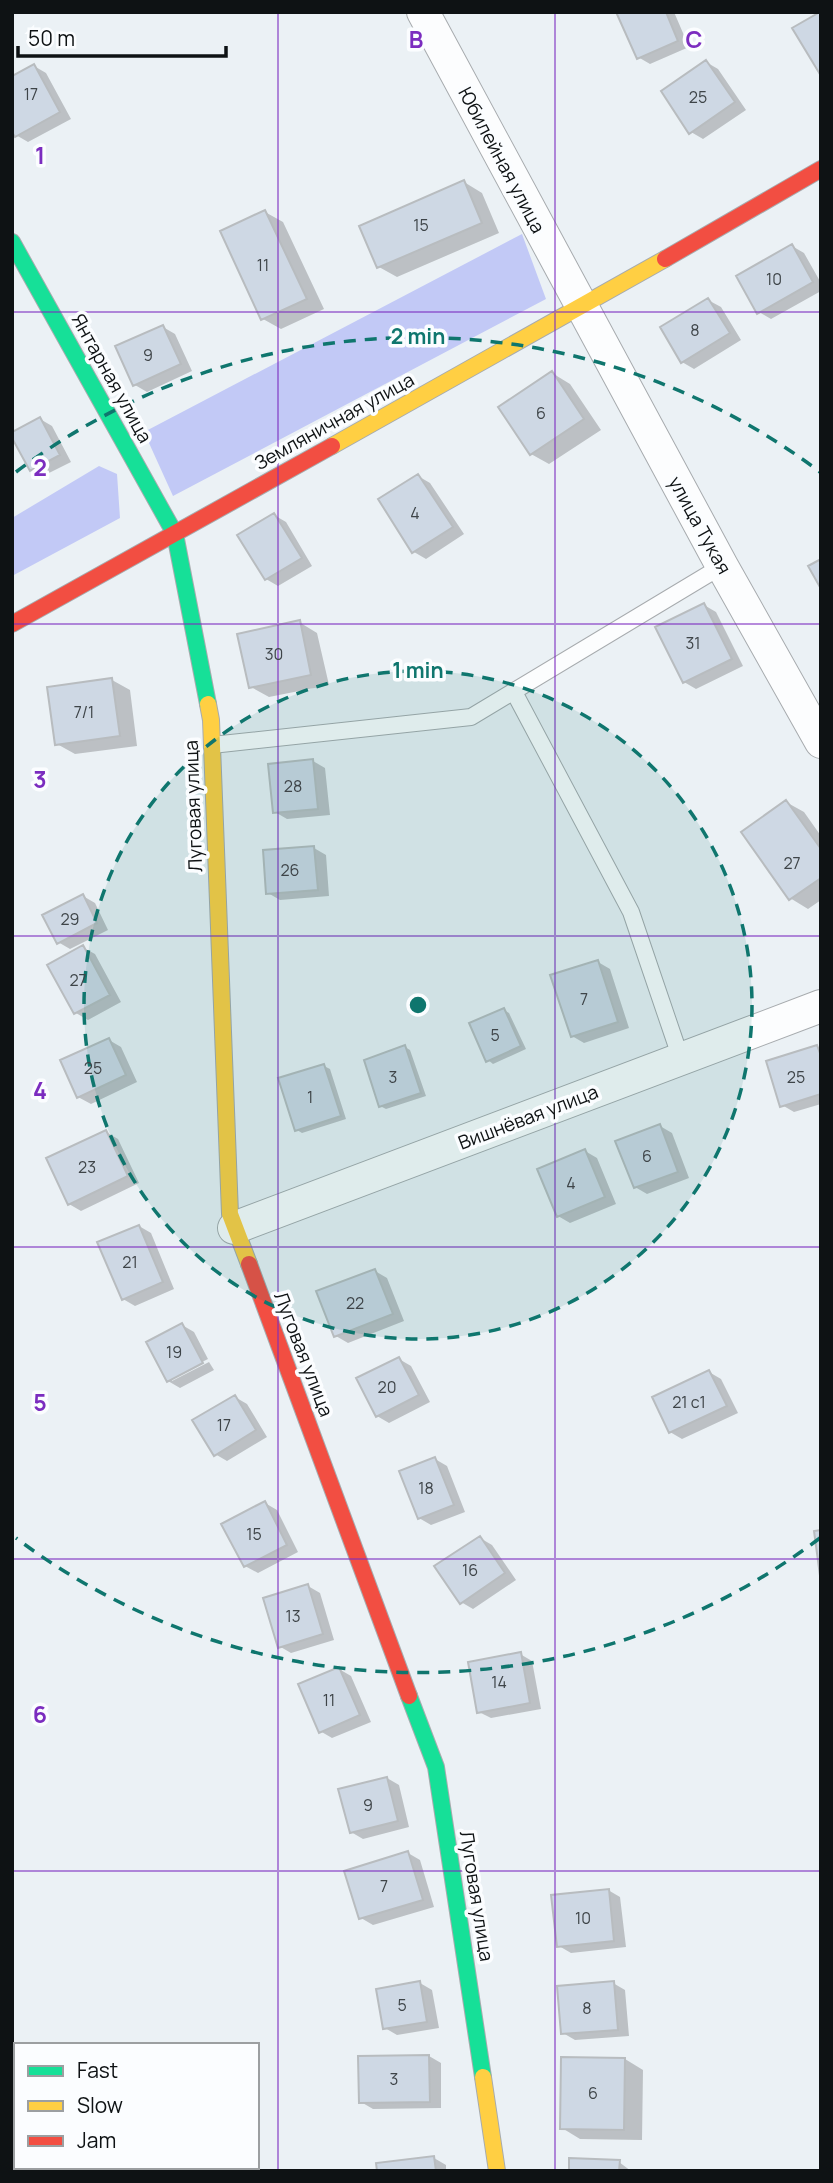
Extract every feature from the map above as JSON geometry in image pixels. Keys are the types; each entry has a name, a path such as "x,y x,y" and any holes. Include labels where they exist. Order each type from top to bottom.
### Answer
{"street":[{"name":"Юбилейная улица","path":"423,12 581,307"},
{"name":"Земляничная улица","path":"12,624 581,307 821,169"},
{"name":"Янтарная улица","path":"12,242 175,534"},
{"name":"улица Тукая","path":"581,307 821,741"},
{"name":"Луговая улица","path":"175,534 211,720 229,1214 436,1767 497,2171"},
{"name":"Вишнёвая улица","path":"234,1228 821,1006"}],"lane":[{"path":"212,745 471,718 722,566"},
{"path":"514,692 631,912 681,1059"}],"shaded area":[{"path":"522,234 546,299 173,496 144,432"},
{"path":"99,466 117,474 120,518 12,576 12,518"}],"building":[{"path":"616,12 666,12 678,41 637,59"},
{"path":"821,13 821,76 792,28"},
{"path":"706,60 735,102 689,134 661,91"},
{"path":"34,64 60,112 15,137 12,132 12,76"},
{"path":"464,180 482,223 377,268 359,226"},
{"path":"265,210 307,299 261,320 220,231"},
{"path":"792,244 813,282 757,314 736,276"},
{"path":"708,298 730,333 681,363 660,327"},
{"path":"163,325 181,364 133,386 115,346"},
{"path":"552,371 584,419 530,455 498,407"},
{"path":"40,417 60,455 30,471 12,438 12,432"},
{"path":"418,474 453,527 412,553 378,499"},
{"path":"274,513 302,558 265,580 237,535"},
{"path":"821,559 821,589 808,566"},
{"path":"704,603 732,659 683,683 655,627"},
{"path":"300,620 311,675 249,688 237,634"},
{"path":"112,678 120,736 55,745 47,687"},
{"path":"313,759 318,809 273,813 268,764"},
{"path":"786,800 821,849 821,878 789,900 741,832"},
{"path":"314,846 318,890 266,894 263,850"},
{"path":"83,894 97,923 57,944 42,915"},
{"path":"83,945 110,995 74,1014 47,965"},
{"path":"598,960 618,1022 571,1037 550,975"},
{"path":"504,1008 521,1046 486,1062 469,1023"},
{"path":"109,1038 126,1075 77,1098 60,1060"},
{"path":"405,1045 421,1093 379,1107 364,1060"},
{"path":"817,1045 821,1056 821,1094 780,1107 766,1061"},
{"path":"324,1064 341,1116 295,1131 278,1078"},
{"path":"660,1124 678,1172 634,1188 615,1141"},
{"path":"106,1130 128,1176 68,1205 46,1158"},
{"path":"585,1149 605,1197 557,1217 537,1169"},
{"path":"139,1225 163,1282 122,1300 97,1242"},
{"path":"375,1269 393,1314 334,1337 316,1291"},
{"path":"182,1323 203,1363 167,1382 146,1342"},
{"path":"399,1357 419,1395 376,1417 356,1378"},
{"path":"709,1370 727,1406 669,1433 652,1397"},
{"path":"235,1395 256,1430 214,1456 192,1420"},
{"path":"435,1457 454,1505 418,1519 399,1471"},
{"path":"265,1501 287,1545 244,1567 221,1524"},
{"path":"821,1530 821,1583 814,1531"},
{"path":"480,1536 505,1573 460,1604 434,1566"},
{"path":"308,1584 323,1634 278,1648 263,1598"},
{"path":"521,1652 530,1703 477,1713 468,1662"},
{"path":"339,1667 360,1715 319,1733 298,1684"},
{"path":"387,1777 398,1821 350,1833 338,1789"},
{"path":"408,1851 423,1900 359,1919 344,1871"},
{"path":"609,1889 614,1941 557,1947 551,1895"},
{"path":"420,1981 427,2022 383,2029 376,1989"},
{"path":"614,1981 618,2030 561,2034 557,1986"},
{"path":"429,2055 430,2102 359,2103 358,2056"},
{"path":"561,2057 625,2058 624,2130 560,2129"},
{"path":"434,2156 436,2171 377,2171 376,2163"},
{"path":"569,2158 620,2160 619,2171 569,2171"}],"traffic: fast":[{"path":"12,242 175,534 208,704"},
{"path":"409,1696 436,1767 483,2077"}],"traffic: slow":[{"path":"332,446 665,259"},
{"path":"208,704 211,720 230,1214 249,1264"},
{"path":"483,2077 497,2171"}],"traffic: jam":[{"path":"665,259 821,169"},
{"path":"12,624 332,446"},
{"path":"249,1264 409,1696"}]}
